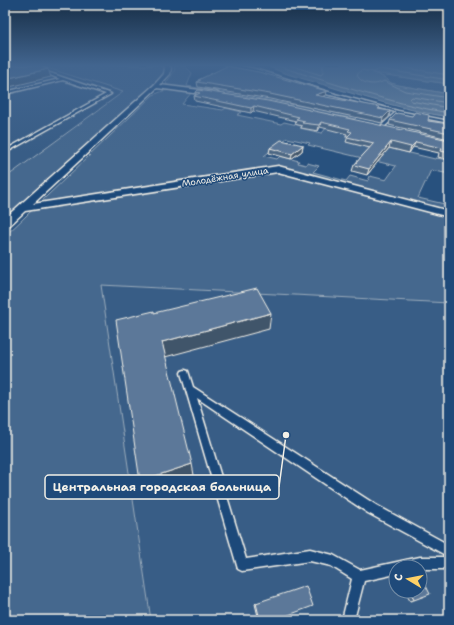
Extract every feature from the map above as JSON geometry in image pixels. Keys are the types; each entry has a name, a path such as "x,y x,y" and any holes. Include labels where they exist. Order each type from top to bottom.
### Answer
{"street":[{"path":"5,224 147,94"},
{"path":"218,94 227,96"},
{"path":"374,126 390,129"},
{"name":"Молодёжная улица","path":"20,209 278,169 449,214"}],"lane":[{"path":"5,152 109,94"},
{"path":"333,94 398,112 449,122"},
{"path":"382,127 398,112"},
{"path":"185,373 242,565 310,555 333,561 358,576 388,570"},
{"path":"190,389 372,509 449,551"},
{"path":"428,563 449,563"},
{"path":"348,620 358,576"}],"shaded area":[{"path":"5,94 120,94 12,173 5,176"},
{"path":"120,94 143,94 5,217 5,176 12,173"},
{"path":"190,94 182,104 223,110 226,108 242,112 237,115 281,124 284,122 302,126 300,128 322,133 327,127 349,133 345,137 435,159 449,160 449,174 431,170 418,198 449,205 449,303 101,285 151,620 5,620 5,236 153,95","holes":["287,138 310,143 308,145 396,166 386,180 370,176 368,181 350,176 346,181 313,172 319,166 307,163 306,165 298,163 299,161 280,156 277,159 264,156"]},
{"path":"223,94 234,94 358,116 355,119"},
{"path":"101,284 449,303 449,620 151,620"}],"water":[{"path":"355,94 449,94 449,117 404,108"}],"building":[{"path":"198,94 225,94 268,101 449,140 449,153 441,151 442,148 416,142 411,147 391,142 369,169 354,165 374,143 347,137 352,132 348,131 350,129 321,122 319,125 302,123 305,121 296,119 299,117 254,106 251,108 194,96"},
{"path":"271,94 318,94 315,95 380,107 378,109 390,111 383,118"},
{"path":"415,112 429,115 428,121 449,124 449,133 390,120 397,113 412,116"},
{"path":"281,140 303,145 292,154 270,148"},
{"path":"257,288 271,313 162,342 192,464 140,481 116,320 154,311 154,313"},
{"path":"306,586 313,606 275,620 260,620 256,603"}],"place":[{"name":"Центральная городская больница","path":"286,435"}]}
